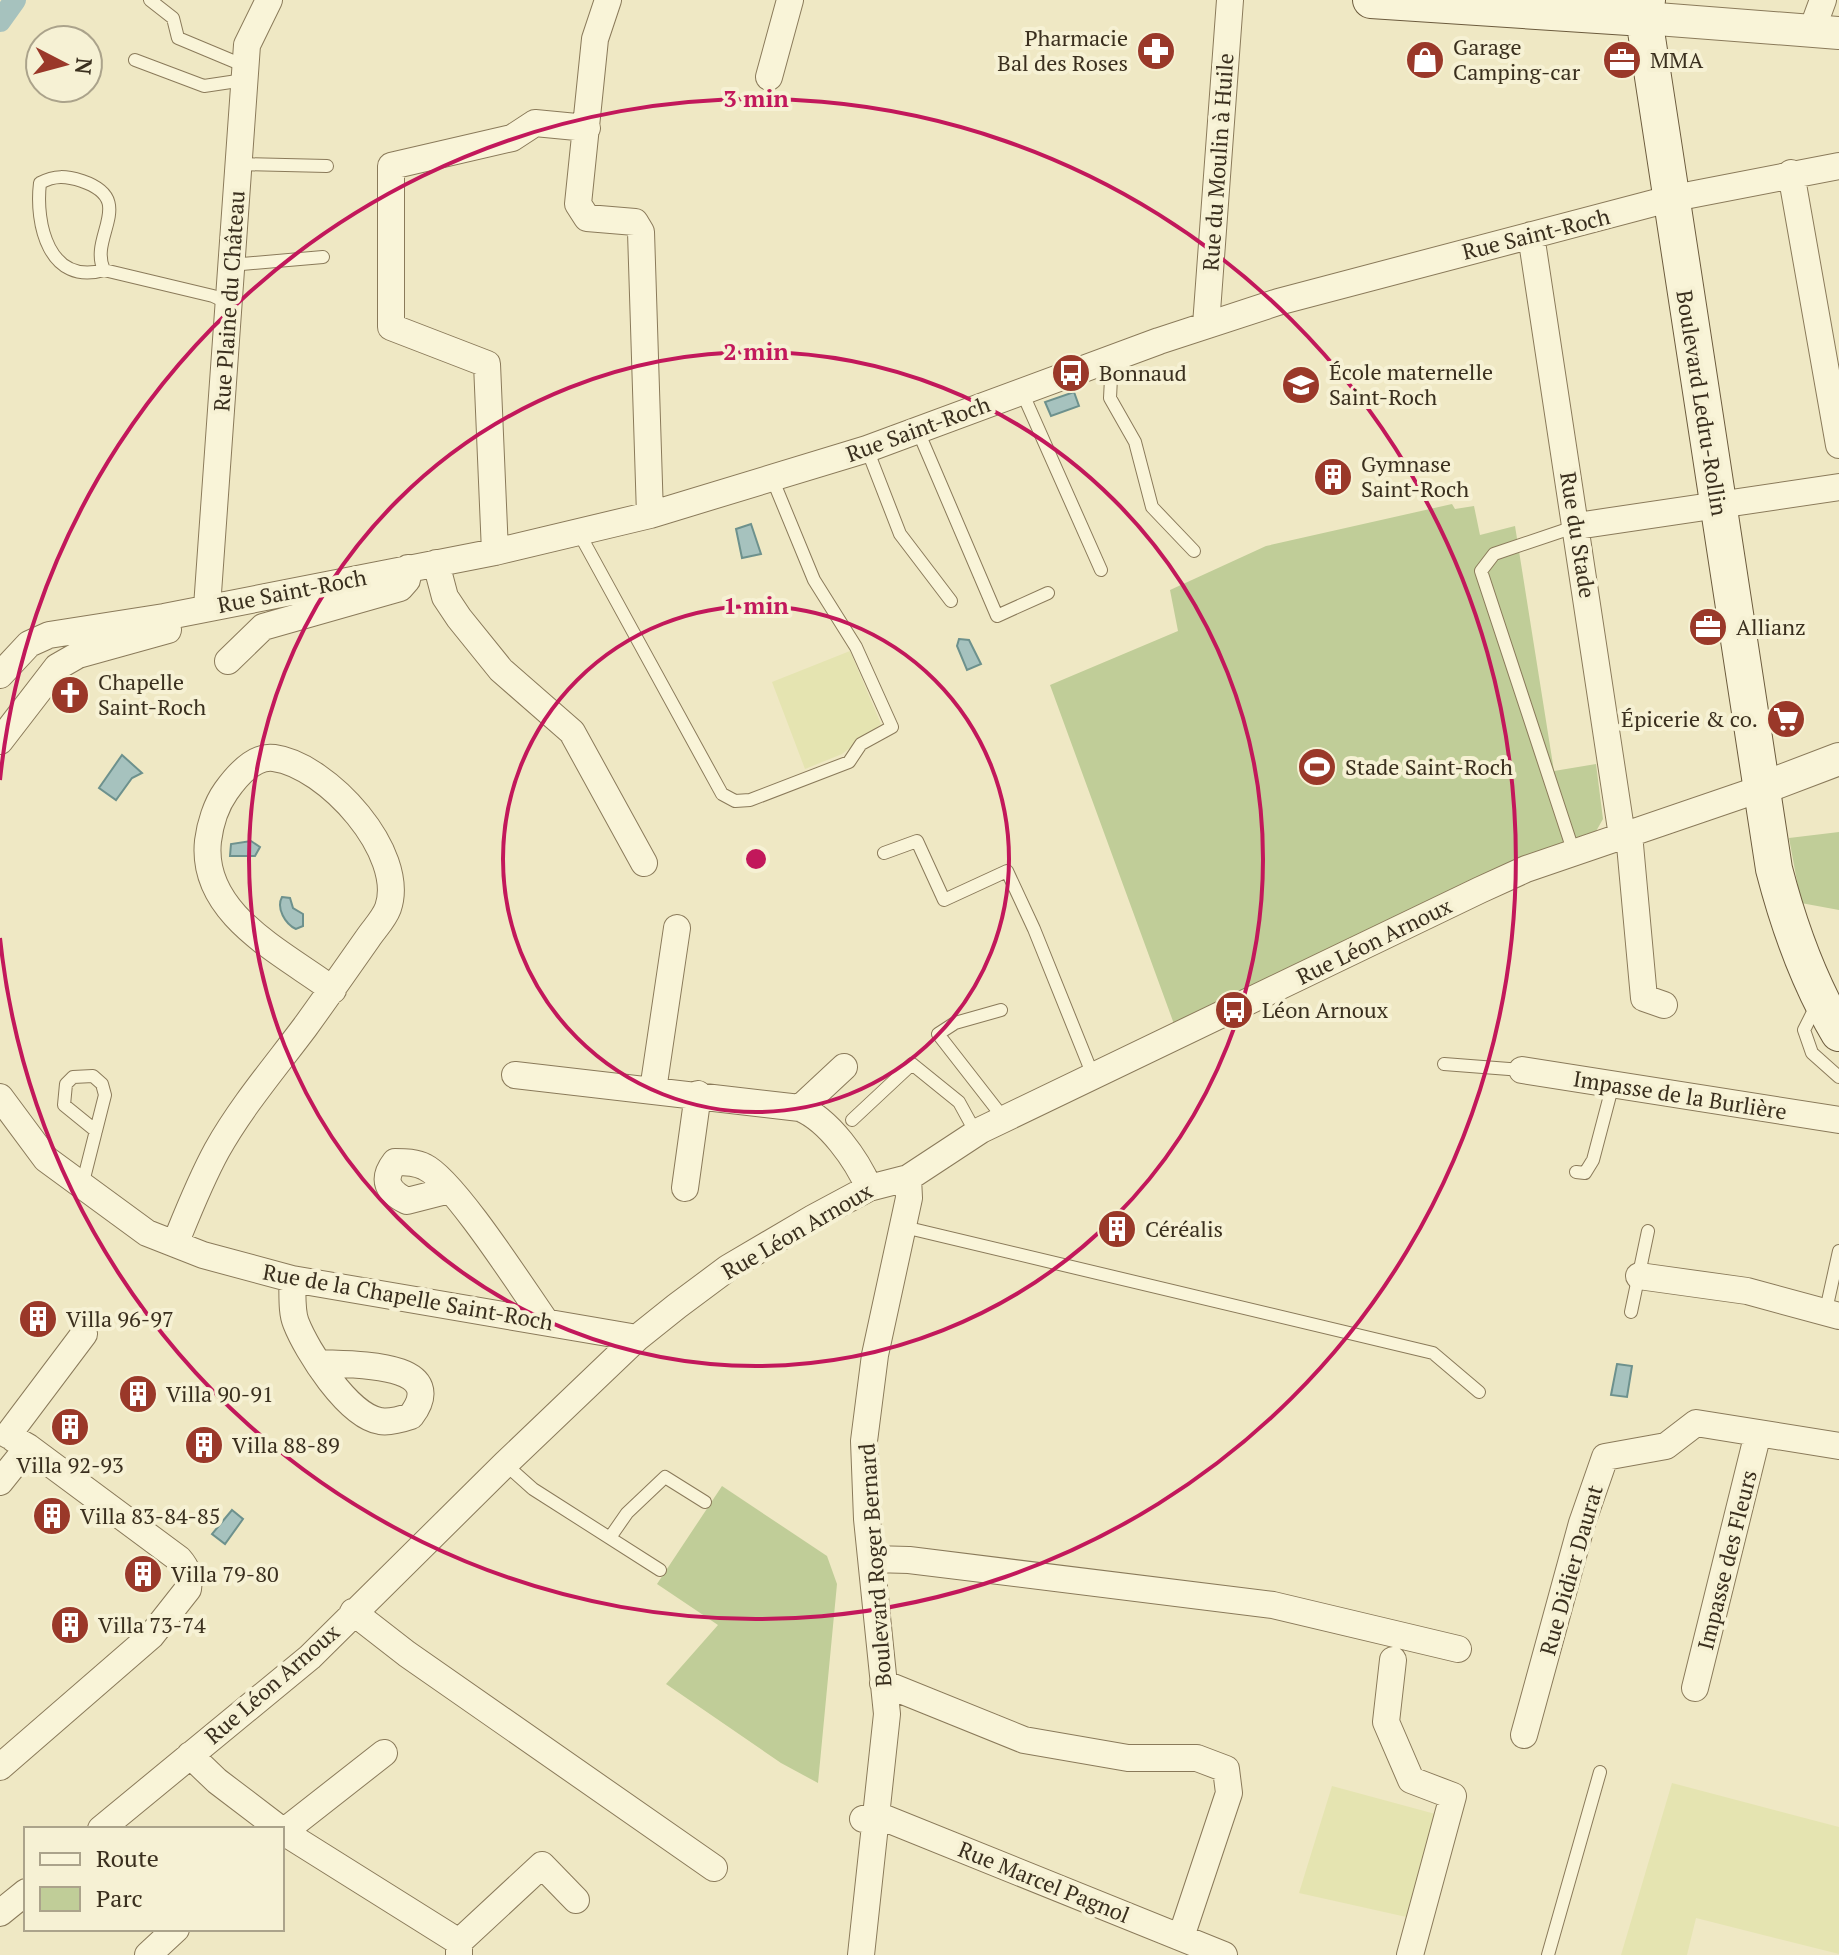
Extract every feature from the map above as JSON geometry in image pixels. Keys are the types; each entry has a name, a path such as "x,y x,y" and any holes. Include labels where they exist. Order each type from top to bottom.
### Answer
{"main road":[{"path":"1371,0 1645,9"},
{"name":"Boulevard Ledru-Rollin","path":"1645,9 1669,199 1760,789 1780,894 1796,946 1819,1000 1839,1033"}],"street":[{"name":"Rue Plaine du Château","path":"207,607 247,45 269,0"},
{"path":"608,0 595,39 578,204 587,218 635,222 641,232 650,515"},
{"path":"769,77 790,0"},
{"name":"Rue du Moulin à Huile","path":"1206,325 1230,0"},
{"path":"1645,9 1825,21"},
{"path":"495,552 487,364 391,327 391,166 512,138 535,123 587,128"},
{"name":"Rue Saint-Roch","path":"0,675 29,644 49,635 495,552 650,515 867,449 1206,325 1669,199 1839,166"},
{"path":"1791,173 1839,442"},
{"name":"Rue du Stade","path":"1531,235 1625,835 1644,998 1664,1005"},
{"path":"1577,526 1719,508 1839,487"},
{"path":"436,563 445,597 459,618 501,670 572,732 644,863"},
{"path":"228,661 263,627 400,588 407,580 408,568"},
{"path":"0,741 57,667 78,655 197,619 207,607"},
{"path":"175,1244 218,1148 333,990 387,910 392,885 385,857 370,832 337,793 308,772 272,758 256,762 240,773 223,795 209,829 206,855 210,880 223,904 245,924 333,990"},
{"path":"1760,789 1839,759"},
{"name":"Rue Léon Arnoux","path":"103,1827 310,1657 637,1338 728,1268 869,1188 908,1178 976,1133 1480,890 1574,853 1760,789"},
{"path":"653,1090 677,928"},
{"path":"800,1108 844,1067"},
{"name":"Impasse de la Burlière","path":"1522,1070 1839,1120"},
{"path":"515,1075 800,1108 818,1120 848,1153 869,1188"},
{"path":"685,1188 698,1094"},
{"name":"Rue de la Chapelle Saint-Roch","path":"0,1097 46,1159 147,1233 175,1244 292,1279 637,1338"},
{"name":"Boulevard Roger Bernard","path":"861,1955 870,1817 887,1714 867,1519 865,1427 875,1355 904,1227 908,1178"},
{"path":"450,1190 546,1322"},
{"path":"1639,1276 1747,1291 1832,1313"},
{"path":"292,1279 294,1321 319,1363"},
{"path":"0,1482 12,1438 84,1334"},
{"name":"Rue Didier Daurat","path":"1524,1735 1582,1523 1605,1457 1666,1446 1696,1423 1839,1446"},
{"name":"Impasse des Fleurs","path":"1695,1688 1758,1433"},
{"path":"0,1767 151,1636 188,1589 189,1579 186,1567 179,1559 12,1438"},
{"path":"872,1559 909,1560 1273,1605 1458,1649"},
{"path":"353,1612 407,1654 714,1868"},
{"path":"1393,1660 1386,1722 1411,1780 1453,1796 1410,1955"},
{"path":"883,1683 1024,1740 1128,1758 1197,1758 1226,1769 1229,1793 1181,1937"},
{"path":"284,1829 384,1753"},
{"path":"190,1755 217,1781 277,1827"},
{"name":"Rue Marcel Pagnol","path":"870,1817 1224,1955"},
{"path":"284,1832 459,1949 542,1865 576,1900"},
{"path":"0,1913 24,1894"},
{"path":"148,1955 174,1931"}],"lane":[{"path":"150,0 173,18 178,38 245,73"},
{"path":"135,60 204,86 245,73"},
{"path":"238,164 327,166"},
{"path":"104,270 99,261 110,213 107,198 98,186 75,179 53,176 40,183 41,232 62,266 95,273 104,270 213,296 230,305"},
{"path":"231,265 323,257"},
{"path":"1112,358 1110,398 1135,442 1152,507 1194,551"},
{"path":"1022,392 1101,570"},
{"path":"918,431 997,616 1048,593"},
{"path":"867,449 900,534 951,601"},
{"path":"579,533 722,794 735,801 750,800 849,762 861,744 892,727 856,647 814,580 772,478"},
{"path":"1574,853 1481,571 1494,554 1577,526"},
{"path":"884,853 917,841 944,900 1007,871 1034,929 1094,1078"},
{"path":"1819,1000 1804,1030 1812,1053 1839,1077"},
{"path":"1001,1010 955,1023 938,1034 1005,1120"},
{"path":"852,1120 912,1064 959,1102 976,1133"},
{"path":"1444,1064 1522,1070"},
{"path":"82,1186 96,1131 105,1095 102,1084 93,1076 73,1077 66,1084 64,1105 71,1114 96,1131"},
{"path":"1576,1172 1585,1173 1593,1160 1613,1084"},
{"path":"904,1227 1433,1353 1479,1392"},
{"path":"1631,1312 1648,1231"},
{"path":"1832,1313 1839,1251"},
{"path":"505,1464 533,1489 660,1570"},
{"path":"611,1536 627,1513 665,1477 705,1502"},
{"path":"1548,1955 1600,1772"}],"green space":[{"name":"Stade Saint-Roch","path":"1452,504 1455,509 1474,506 1480,535 1515,526 1554,771 1596,764 1603,819 1595,833 1174,1024 1050,685 1178,631 1170,590 1266,546"},
{"path":"850,651 881,724 842,754 805,769 772,682"},
{"path":"1839,832 1839,910 1801,903 1789,838"},
{"path":"722,1486 827,1556 837,1584 818,1783 781,1763 666,1684 718,1625 657,1584"},
{"path":"1672,1783 1839,1827 1839,1954 1696,1918 1687,1955 1621,1955"},
{"path":"1332,1786 1439,1815 1411,1918 1299,1893"}],"water":[{"path":"1074,392 1079,406 1051,416 1045,402"},
{"path":"751,524 761,554 742,558 736,529"},
{"path":"959,639 969,640 981,664 967,670 957,646"},
{"path":"122,755 142,773 132,778 116,800 99,788"},
{"path":"251,841 260,847 255,856 230,856 231,844"},
{"path":"282,897 290,898 293,908 303,914 303,926 296,929 285,920 280,906"},
{"path":"1617,1364 1632,1366 1627,1397 1611,1395"},
{"path":"232,1510 243,1519 225,1544 212,1534"}],"waterway":[{"path":"0,21 15,0"}],"place":[{"name":"Pharmacie Bal des Roses","path":"1156,51"},
{"name":"Garage Camping-car","path":"1425,60"},
{"name":"MMA","path":"1622,60"},
{"name":"Bonnaud","path":"1071,373"},
{"name":"École maternelle Saint-Roch","path":"1301,385"},
{"name":"Gymnase Saint-Roch","path":"1333,477"},
{"name":"Allianz","path":"1708,627"},
{"name":"Chapelle Saint-Roch","path":"70,695"},
{"name":"Épicerie & co.","path":"1786,719"},
{"name":"Stade Saint-Roch","path":"1317,767"},
{"name":"Léon Arnoux","path":"1234,1010"},
{"name":"Céréalis","path":"1117,1229"},
{"name":"Villa 96-97","path":"38,1319"},
{"name":"Villa 90-91","path":"138,1394"},
{"name":"Villa 92-93","path":"70,1427"},
{"name":"Villa 88-89","path":"204,1445"},
{"name":"Villa 83-84-85","path":"52,1516"},
{"name":"Villa 79-80","path":"143,1574"},
{"name":"Villa 73-74","path":"70,1625"}]}
